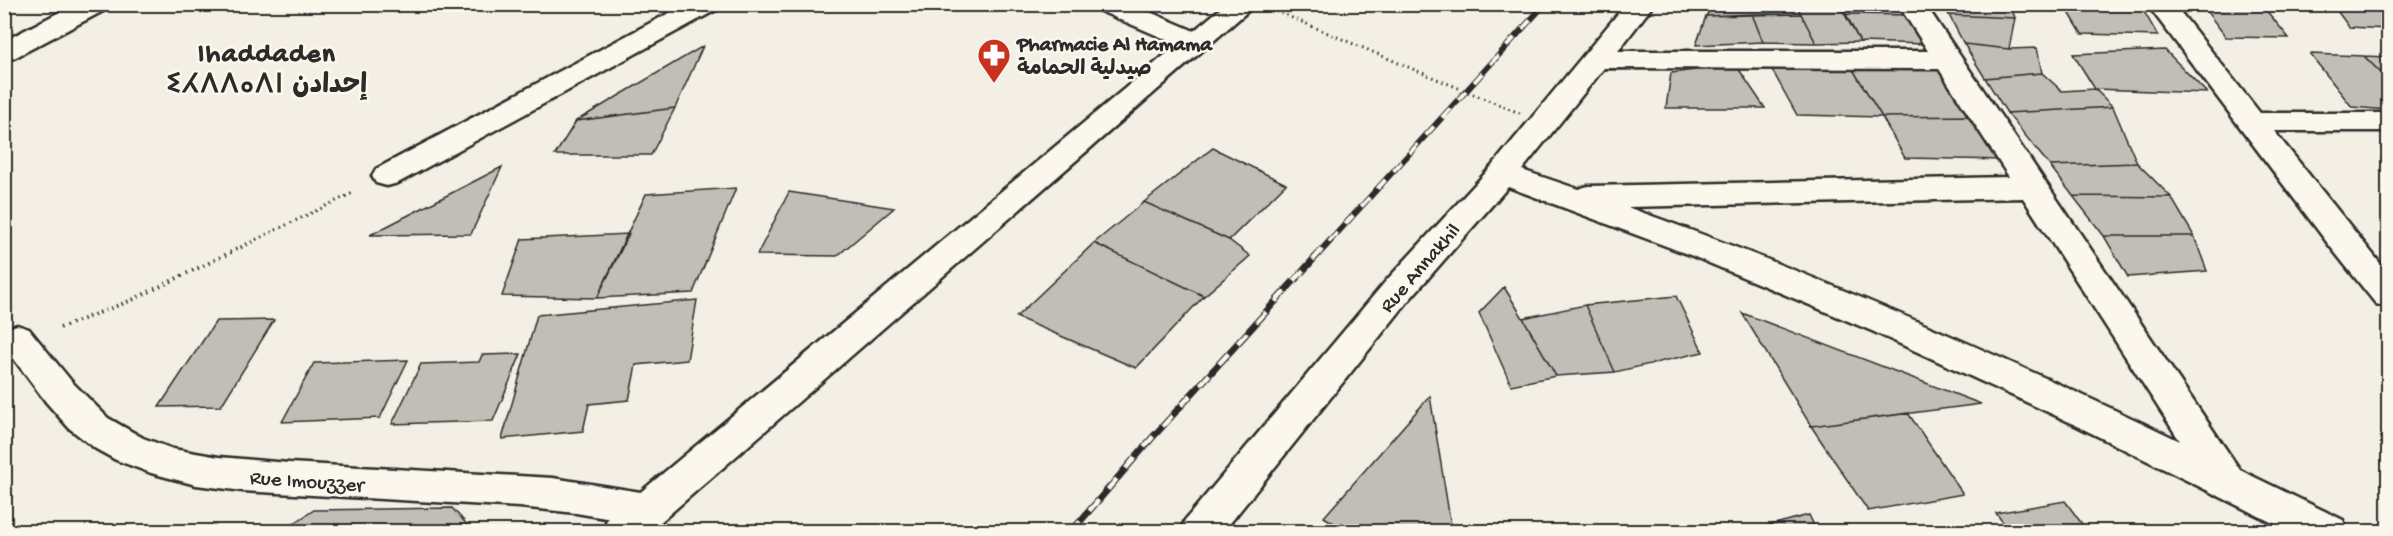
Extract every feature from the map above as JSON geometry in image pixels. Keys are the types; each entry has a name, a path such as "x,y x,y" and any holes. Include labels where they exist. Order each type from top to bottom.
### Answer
{"street":[{"path":"387,176 707,4"},
{"path":"1107,4 1196,42"},
{"name":"Rue Annakhil","path":"1199,531 1397,291 1502,174 1599,59 1641,4"},
{"path":"1911,4 2226,480"},
{"path":"2160,4 2340,237 2388,295"},
{"path":"4,52 90,6"},
{"path":"634,520 1196,42 1256,7"},
{"path":"1599,59 1947,60"},
{"path":"2251,122 2388,122"},
{"path":"1502,174 1673,235 1941,345 2329,531"},
{"path":"1568,197 2034,187"},
{"name":"Rue Imouzzer","path":"17,338 74,409 107,437 140,455 182,467 244,476 553,494 634,520"}],"path":[{"path":"1256,7 1365,47 1522,114"},
{"path":"17,338 42,334 67,326 132,300 387,176"}],"building":[{"path":"1714,4 1796,4 1801,14 1706,16"},
{"path":"1796,4 1839,4 1860,42 1816,43"},
{"path":"1839,4 1904,4 1912,15 1846,14"},
{"path":"1941,4 2010,4 2015,18 1949,15"},
{"path":"2064,4 2142,8 2158,36 2082,34"},
{"path":"2079,4 2138,4 2142,8"},
{"path":"2201,4 2261,4 2289,38 2226,37"},
{"path":"2332,4 2379,4 2388,14 2388,29 2349,27"},
{"path":"1752,14 1763,42 1696,45 1706,16"},
{"path":"1752,14 1801,14 1816,43 1763,42"},
{"path":"1846,14 1912,15 1926,44 1860,42"},
{"path":"1949,15 2015,18 2009,49 1964,44"},
{"path":"1964,44 2009,49 2037,48 2042,73 1985,78"},
{"path":"703,46 675,108 576,121"},
{"path":"2165,50 2207,93 2095,89 2073,54"},
{"path":"2310,54 2364,56 2388,80 2388,110 2352,107"},
{"path":"2364,56 2388,57 2388,80"},
{"path":"1736,65 1765,108 1666,108 1671,73"},
{"path":"1771,68 1852,68 1882,117 1797,115"},
{"path":"1852,68 1947,68 1976,116 1882,117"},
{"path":"2042,73 2062,91 2095,89 2113,107 2007,113 1985,78"},
{"path":"2113,107 2137,163 2050,166 2007,113"},
{"path":"675,108 651,155 555,155 576,121"},
{"path":"1976,116 2004,160 1905,158 1882,117"},
{"path":"1213,148 1286,184 1229,240 1144,202"},
{"path":"2137,163 2171,197 2073,196 2050,166"},
{"path":"502,167 471,234 370,235"},
{"path":"736,188 693,293 597,298 646,194"},
{"path":"789,192 894,208 837,256 757,255"},
{"path":"2073,196 2171,197 2194,236 2104,236"},
{"path":"1144,202 1229,240 1250,256 1204,296 1094,243"},
{"path":"629,234 597,298 502,296 522,239"},
{"path":"2104,236 2194,236 2207,271 2128,277"},
{"path":"1094,243 1204,296 1136,368 1016,317"},
{"path":"1504,287 1556,376 1511,385 1479,313"},
{"path":"1676,296 1703,352 1615,372 1585,305"},
{"path":"697,300 687,360 636,365 629,400 589,404 583,431 502,439 537,315"},
{"path":"1585,305 1615,372 1556,376 1523,318"},
{"path":"1742,313 1981,404 1811,426"},
{"path":"274,320 221,406 159,407 216,321"},
{"path":"521,354 493,421 392,424 421,364 479,362 482,355"},
{"path":"408,360 380,418 282,422 314,363"},
{"path":"1430,396 1452,532 1348,532 1324,517"},
{"path":"1908,413 1963,494 1868,511 1811,426"},
{"path":"2065,501 2088,532 2010,532 1996,513"},
{"path":"452,508 474,532 281,532 314,510"},
{"path":"1809,515 1817,532 1744,532"}],"railway":[{"path":"1329,242 1545,4"},
{"path":"1071,532 1152,438 1330,241"}],"place":[{"name":"Pharmacie Al Hamama صيدلية الحمامة","path":"994,84"}],"district":[{"name":"Ihaddaden ⵉⵃⴷⴷⴰⴷⵏ إحدادن","path":"267,68"}]}
